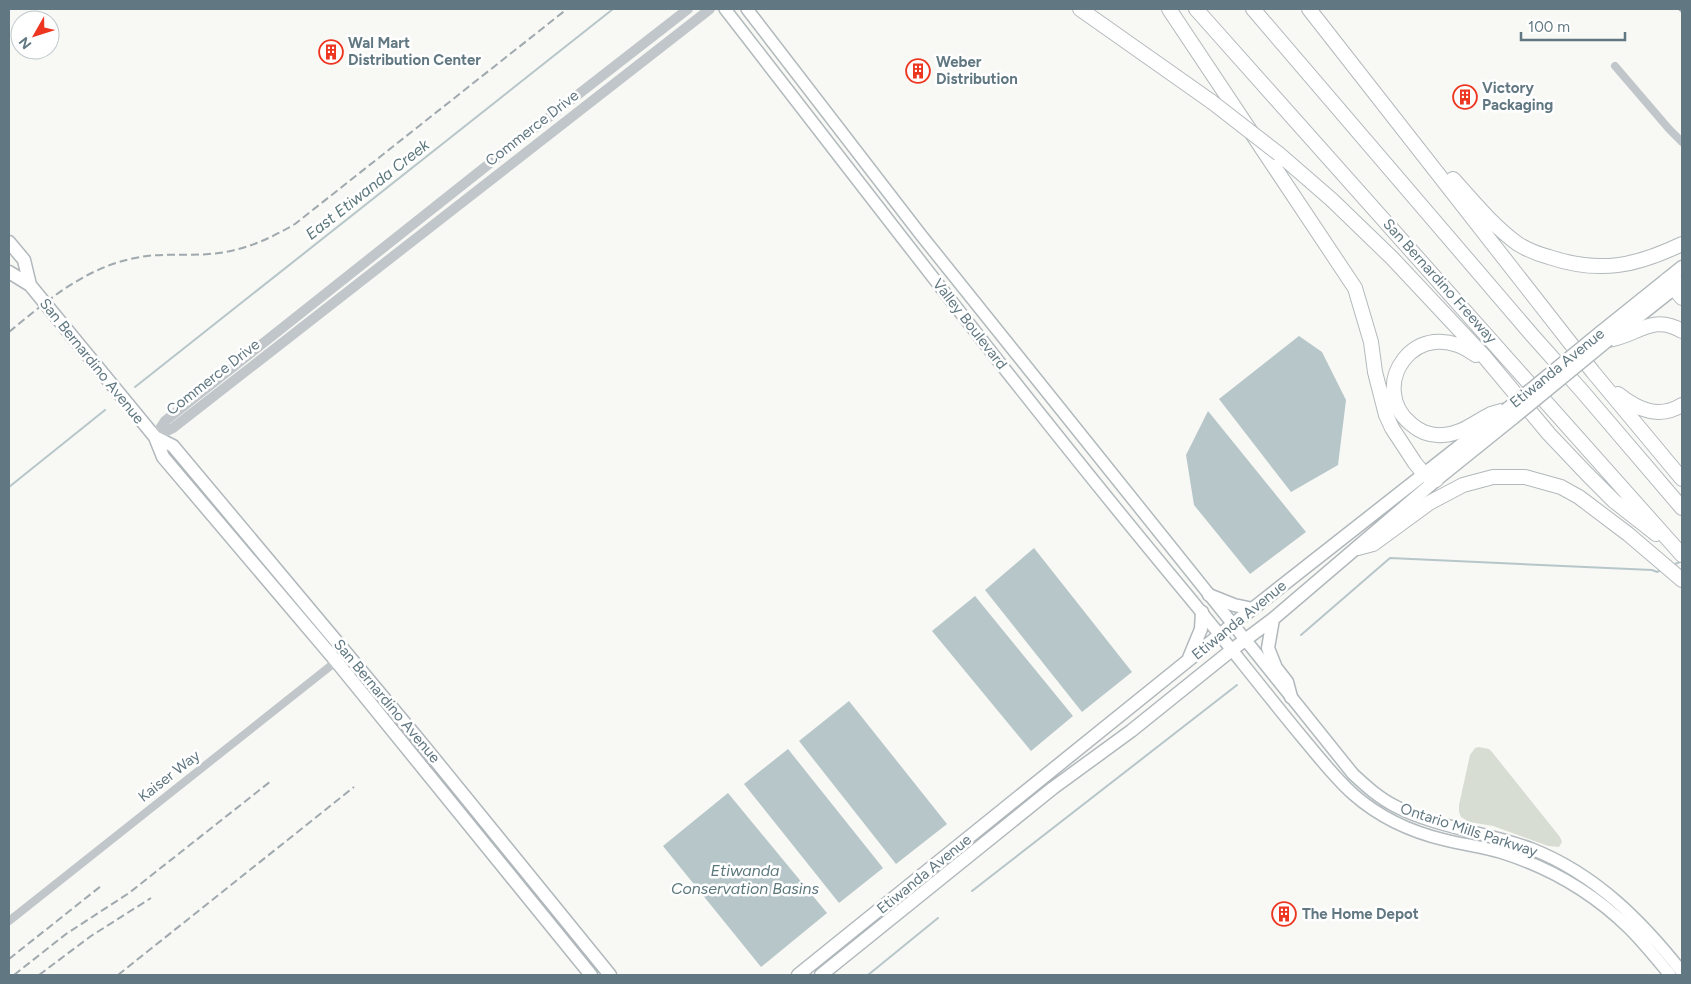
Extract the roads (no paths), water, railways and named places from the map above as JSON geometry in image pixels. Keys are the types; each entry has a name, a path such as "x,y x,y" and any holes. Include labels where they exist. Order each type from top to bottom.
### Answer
{"highway":[{"path":"1080,9 1212,102 1279,154 1358,225 1392,258 1483,355 1550,434 1614,501 1682,555"},
{"path":"1169,9 1355,288 1371,342 1375,372 1386,415 1411,458 1430,477"},
{"name":"San Bernardino Freeway","path":"1196,9 1682,555"},
{"path":"1253,9 1682,508"},
{"path":"1309,10 1586,362 1682,479"},
{"path":"1417,146 1431,156 1496,226 1519,244 1532,251 1580,265 1615,266 1646,260 1682,244"},
{"path":"1604,336 1619,338 1655,324 1669,325 1682,331"},
{"path":"1502,379 1479,357 1467,349 1456,344 1432,341 1418,346 1405,357 1397,372 1394,391 1398,407 1406,420 1420,431 1433,435 1450,435 1492,414 1510,414"},
{"path":"1586,362 1617,392 1637,408 1657,412 1673,410 1682,406"},
{"path":"1358,548 1373,544 1429,502 1463,485 1493,477 1525,477 1561,487 1579,497 1628,534 1678,577"}],"main road":[{"name":"Valley Boulevard","path":"725,9 917,257 1221,635"},
{"name":"Valley Boulevard","path":"746,9 920,235 1232,625"},
{"name":"San Bernardino Avenue","path":"9,242 24,260 30,285"},
{"name":"Etiwanda Avenue","path":"798,975 1232,625 1430,477 1604,336 1676,287 1682,267"},
{"name":"San Bernardino Avenue","path":"9,272 30,285 154,437 162,456 336,661 590,975"},
{"name":"San Bernardino Avenue","path":"154,437 173,446 347,653 610,975"},
{"name":"Etiwanda Avenue","path":"821,975 1053,788 1150,716 1273,619 1358,548 1430,477"},
{"path":"1209,595 1234,605 1253,609"},
{"path":"1188,661 1201,629 1202,612"},
{"path":"1273,619 1268,648 1276,668 1287,682 1291,697"},
{"name":"Ontario Mills Parkway","path":"1232,625 1340,760 1368,788 1401,809 1531,849 1563,864 1586,878 1627,909 1682,972"},
{"name":"Ontario Mills Parkway","path":"1221,635 1340,782 1379,814 1403,827 1443,840 1495,850 1557,875 1598,901 1621,920 1670,975"},
{"path":"1293,726 1304,730 1330,760 1340,760"}],"street":[{"name":"Commerce Drive","path":"154,437 166,421 681,12 688,9"},
{"name":"Commerce Drive","path":"154,437 174,428 710,9"},
{"path":"1615,66 1682,142"},
{"path":"514,161 516,151 552,124 562,108"},
{"name":"Kaiser Way","path":"9,921 347,653"}],"water":[{"path":"1299,336 1322,352 1346,400 1338,465 1291,492 1219,399"},
{"path":"1208,411 1306,532 1250,574 1194,505 1186,455"},
{"path":"1034,548 1132,672 1082,712 985,590"},
{"path":"975,596 1073,716 1031,751 932,631"},
{"path":"849,701 947,824 896,864 799,741"},
{"name":"Etiwanda Conservation Basins","path":"788,749 883,868 839,903 744,784"},
{"name":"Etiwanda Conservation Basins","path":"728,793 827,913 761,967 663,846"}],"waterway":[{"name":"East Etiwanda Creek","path":"135,387 613,9"},
{"name":"East Etiwanda Creek","path":"9,487 105,410"},
{"path":"1301,635 1390,558 1652,570 1657,572 1661,570"},
{"path":"1673,565 1682,561"},
{"path":"972,891 1237,685"},
{"path":"868,975 938,918"}],"railway":[{"path":"9,332 54,296 86,276 121,261 149,256 200,255 232,251 264,240 295,224 567,9"},
{"path":"1679,9 1682,12"},
{"path":"14,975 66,934 129,893 271,781"},
{"path":"118,975 354,787"},
{"path":"9,959 101,886"},
{"path":"39,975 91,936 151,898"}],"place":[{"name":"Wal Mart Distribution Center","path":"331,52"},
{"name":"Weber Distribution","path":"918,71"},
{"name":"Victory Packaging","path":"1465,97"},
{"name":"The Home Depot","path":"1284,914"}]}
